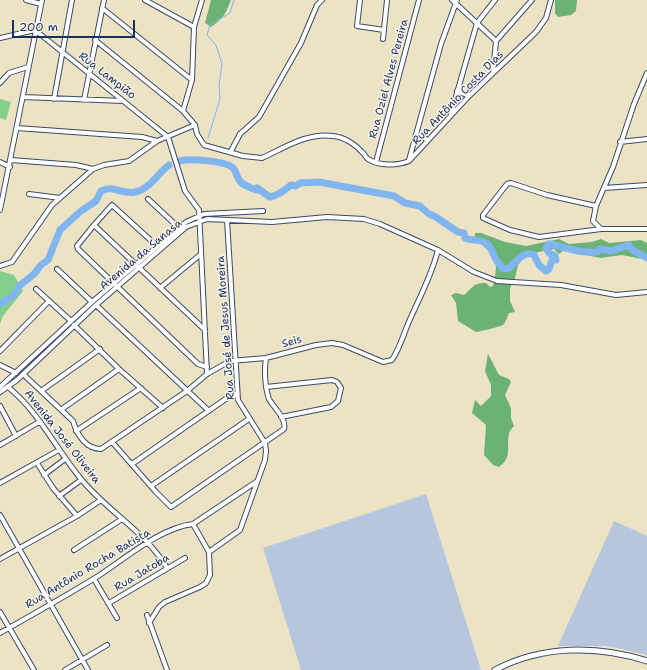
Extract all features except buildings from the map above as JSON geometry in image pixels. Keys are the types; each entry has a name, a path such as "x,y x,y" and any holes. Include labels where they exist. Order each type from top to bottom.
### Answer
{"main road":[{"path":"495,670 534,656 564,650 613,652 647,661"}],"street":[{"path":"0,210 10,167 41,2 26,0"},
{"path":"54,99 72,0"},
{"path":"84,100 104,0"},
{"path":"145,0 194,27"},
{"path":"183,111 192,80 194,27 202,0"},
{"path":"231,151 240,134 259,117 301,43 317,5 322,0"},
{"path":"360,0 357,26 384,30"},
{"path":"383,40 387,0"},
{"name":"Rua Oziel Alves Pereira","path":"376,162 419,0"},
{"path":"451,115 477,23 495,0"},
{"path":"493,74 496,41 532,0"},
{"name":"Rua Antônio Costa Dias","path":"376,162 397,164 409,160 469,96 540,28 546,18 550,0"},
{"path":"409,160 441,44 455,1 496,41"},
{"path":"102,8 192,80"},
{"path":"0,38 35,30"},
{"name":"Rua Lampião","path":"35,30 168,137"},
{"path":"95,40 183,111 196,126 197,134 204,145 208,147 231,151 243,156 262,158 308,137 319,135 333,136 343,138 355,145 364,153 366,158 376,162"},
{"path":"0,83 9,73 28,67"},
{"path":"601,229 593,221 596,206 613,167 620,142 647,73"},
{"path":"457,91 469,96"},
{"path":"23,97 124,102"},
{"path":"0,266 12,262 44,215 60,198 93,169 104,165 129,161 157,141 196,126"},
{"path":"17,128 142,137 157,141"},
{"path":"416,135 428,140"},
{"path":"168,137 184,192 199,210 198,222 207,374"},
{"path":"620,142 647,139"},
{"path":"11,160 76,165 93,169"},
{"path":"0,162 10,167"},
{"path":"596,206 547,195 511,183 507,184 483,215 484,219 510,230 539,237 601,229 647,229"},
{"path":"604,188 647,185"},
{"path":"29,194 60,198"},
{"path":"148,199 178,227"},
{"path":"157,246 115,206 110,206 78,244 78,249 198,364 207,367"},
{"name":"Avenida da Sanasa","path":"0,392 23,374 96,306 134,264 178,227 198,216 210,213 262,211"},
{"name":"Avenida da Sanasa","path":"0,387 92,302 139,269 186,227 207,219 272,222 327,217 364,219 380,224 438,250 474,272 497,281 561,285 616,295 647,292"},
{"name":"Rua José de Jesus Moreira","path":"228,220 238,394 241,405 264,443"},
{"path":"94,225 205,330"},
{"name":"Seis","path":"235,360 266,358 332,343 383,362 392,360 400,346 433,269 438,250"},
{"path":"160,288 201,254"},
{"path":"57,269 92,302"},
{"path":"36,289 71,321"},
{"path":"0,351 49,301"},
{"path":"96,306 209,412"},
{"path":"74,325 119,369 163,408"},
{"path":"41,391 100,349"},
{"path":"112,442 172,507 284,430 285,424 269,399 266,387 266,358"},
{"path":"23,374 62,409 73,421 76,432 88,446 95,449 102,449 187,391 207,374 225,363 235,360"},
{"path":"0,365 16,373"},
{"path":"62,409 119,369"},
{"path":"266,387 332,380 337,382 341,388 338,401 331,407 281,417"},
{"name":"Avenida José Oliveira","path":"8,387 17,394 48,431 59,450 81,480 149,543 159,554 167,568"},
{"path":"76,432 141,388"},
{"path":"132,464 230,396 238,394"},
{"path":"0,406 16,436"},
{"path":"151,486 249,419"},
{"path":"0,445 40,422"},
{"path":"210,552 240,530 265,460 266,451 264,443"},
{"path":"0,482 59,450"},
{"path":"44,475 65,458"},
{"path":"36,463 59,496 77,516"},
{"path":"59,496 81,480"},
{"path":"149,623 159,607 165,602 200,587 206,583 210,575 210,552 193,524 257,482"},
{"path":"0,559 77,516 101,500"},
{"path":"0,515 88,670"},
{"path":"74,550 122,519"},
{"name":"Rua Antônio Rocha Batista","path":"0,633 94,579 149,543 174,529 193,524"},
{"name":"Rua Jatoba","path":"109,604 185,558"},
{"path":"94,579 117,618"},
{"path":"0,612 34,670"},
{"path":"147,615 167,670"},
{"path":"65,670 107,645"}],"shaded area":[{"path":"426,494 481,670 301,670 263,548"},
{"path":"614,521 647,536 647,655 608,646 558,646"}],"green space":[{"path":"211,0 231,0 224,15 211,27 205,23"},
{"path":"555,0 577,0 576,11 571,15 558,17 555,13"},
{"path":"0,99 11,102 6,120 0,118"},
{"path":"475,233 481,233 505,242 526,246 559,239 569,244 592,242 601,239 609,243 641,240 647,243 647,260 622,255 600,258 564,250 559,254 554,249 534,253 522,260 518,265 515,278 510,288 510,301 515,312 509,313 503,325 476,332 458,321 456,303 451,295 456,293 464,295 479,283 486,283 490,287 493,286 496,263 491,254 475,239"},
{"path":"0,271 14,275 23,291 3,316 0,324"},
{"path":"488,354 499,375 509,379 511,382 505,395 511,408 511,418 514,426 509,433 508,456 499,467 493,465 484,455 486,425 472,413 475,400 481,406 491,396 491,385 485,371"}],"waterway":[{"path":"208,138 220,99 219,85 222,64 216,45 207,35 210,25 230,13 234,0"},
{"path":"180,161 206,161 228,165 234,169 239,180 243,184 256,190 257,188 270,197 279,194 291,185 296,186 300,183 319,182 394,196 405,203 420,206 429,214 458,232 464,233 465,238 484,242 490,248 502,268 508,269 523,255 530,254 534,255 539,265 546,271 549,269 552,260 556,260 555,256 549,253 546,248 549,244 579,251 591,252 597,252 600,249 611,251 629,245 631,249 647,258"},
{"path":"0,304 16,293 18,287 48,260 60,230 81,211 96,201 101,191 106,189 114,189 130,193 135,192 149,185 169,165"}]}
